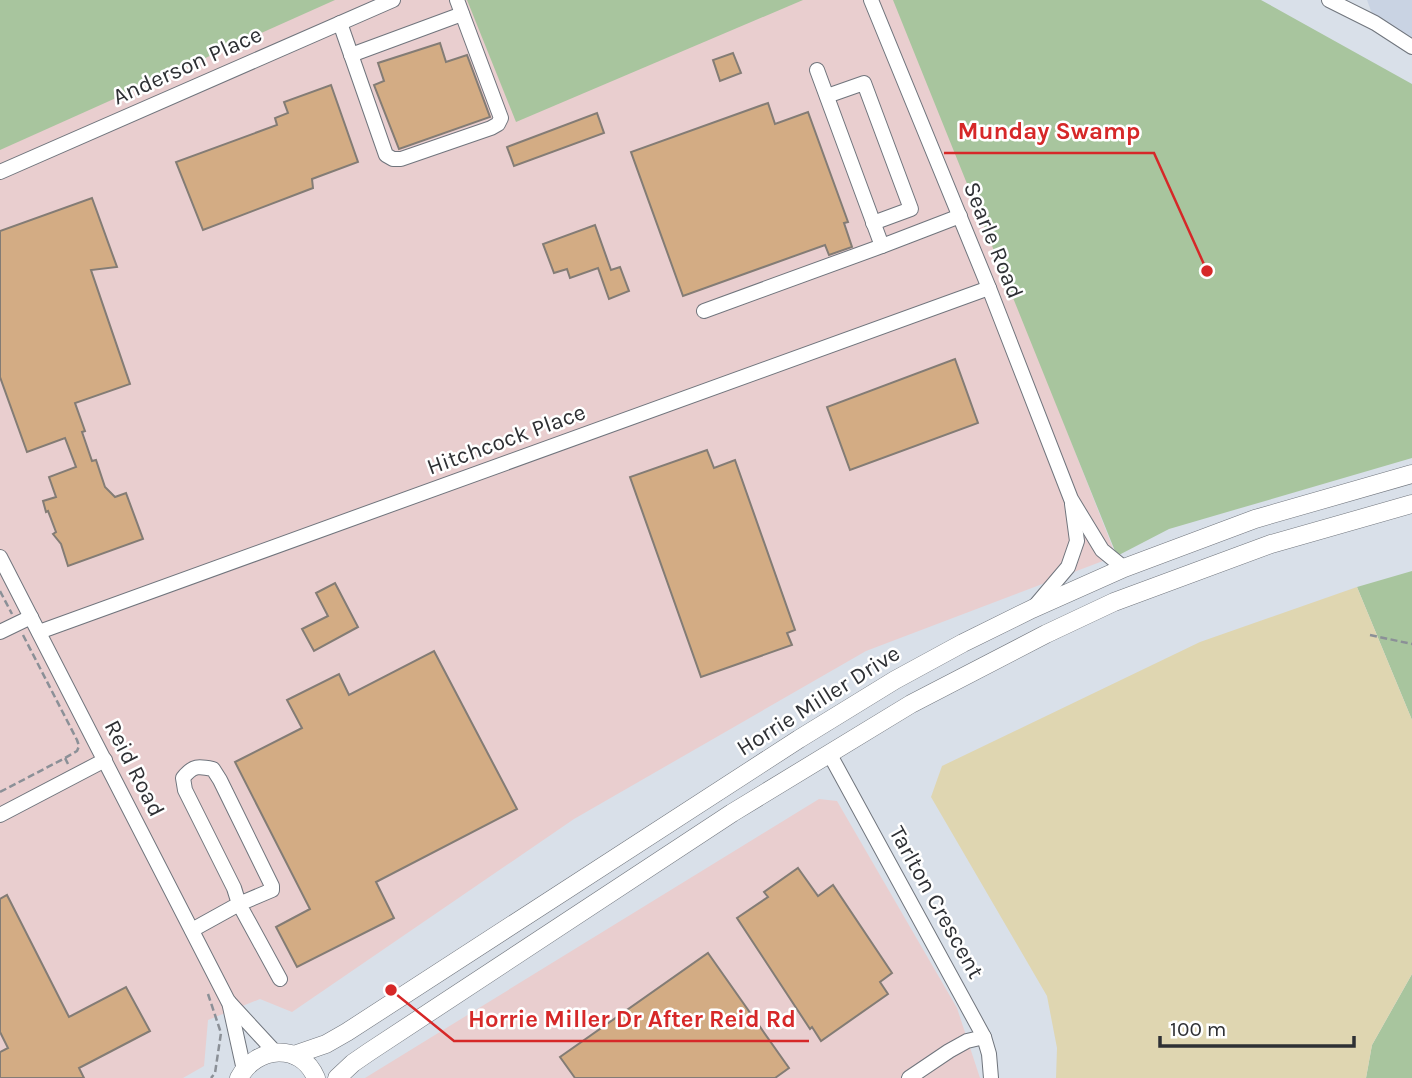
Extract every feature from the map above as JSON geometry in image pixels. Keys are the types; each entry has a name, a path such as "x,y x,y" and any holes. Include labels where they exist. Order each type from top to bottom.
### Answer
{"main road":[{"name":"Horrie Miller Drive","path":"275,1052 294,1055 326,1044 347,1032 788,747 895,680 963,643 1124,568 1255,519 1412,474"},
{"path":"337,1078 369,1052 721,820 911,704 1114,602 1271,544 1412,504"},
{"path":"242,1074 252,1061 275,1052"},
{"path":"294,1055 305,1062 316,1078"}],"street":[{"name":"Anderson Place","path":"0,172 393,0"},
{"name":"Searle Road","path":"871,0 1072,499 1102,550 1124,568"},
{"path":"1329,0 1375,23 1412,47"},
{"path":"340,23 382,146 386,155 401,159 491,128 498,124 501,118 460,7 351,55"},
{"path":"817,70 882,246"},
{"path":"827,96 864,83 911,209 873,223"},
{"path":"704,312 960,216"},
{"name":"Hitchcock Place","path":"39,632 989,288"},
{"name":"Searle Road","path":"1032,609 1068,567 1077,541 1072,499"},
{"name":"Reid Road","path":"0,557 228,1001 275,1052"},
{"path":"0,632 31,617"},
{"name":"Tarlton Crescent","path":"829,753 984,1037 991,1078"},
{"path":"0,815 105,760"},
{"path":"192,930 239,904 272,890 213,769 201,766 190,769 183,778 185,790 230,879 239,904 280,979"},
{"name":"Reid Road","path":"228,1001 242,1074"},
{"path":"909,1078 967,1041 984,1037"}],"path":[{"path":"0,591 79,746 77,751 65,758 0,792"},
{"path":"1370,635 1412,644"},
{"path":"65,758 74,776"},
{"path":"207,992 221,1033 215,1073 211,1078"}],"shaded area":[{"path":"0,0 1238,0 1009,283 1116,556 866,651 574,819 292,1012 260,999 208,1020 204,1066 183,1078 0,1078"},
{"path":"1367,0 1412,0 1412,46 1375,22"},
{"path":"819,799 837,801 957,1008 980,1078 365,1078"}],"green space":[{"path":"0,0 335,0 0,150"},
{"path":"467,0 803,0 516,122"},
{"path":"893,0 1261,0 1412,84 1412,458 1169,529 1117,556"},
{"path":"1412,571 1412,720 1357,587"},
{"path":"1412,974 1412,1078 1366,1078 1372,1045"}],"sand":[{"path":"1357,587 1412,720 1412,974 1372,1045 1366,1078 1056,1078 1057,1048 1047,996 931,797 942,766 1200,642"}],"building":[{"path":"440,43 446,62 467,55 490,117 399,149 374,85 384,81 378,63"},
{"path":"733,53 741,73 720,81 713,60"},
{"path":"331,85 358,162 312,179 313,188 203,230 176,162 277,125 275,118 288,113 284,102"},
{"path":"768,103 775,124 808,112 848,222 844,223 852,247 829,255 825,245 683,296 631,152"},
{"path":"597,113 604,133 514,166 507,147"},
{"path":"92,198 117,267 91,270 130,384 75,403 92,461 96,460 105,487 115,497 126,493 143,539 68,566 61,544 53,534 56,532 43,501 56,497 49,477 76,467 65,438 27,452 0,377 0,231"},
{"path":"595,225 611,270 620,267 629,291 609,299 598,268 570,278 567,269 554,273 543,244"},
{"path":"955,359 978,423 850,470 827,407"},
{"path":"707,450 714,468 735,460 795,630 787,633 792,645 701,677 630,477"},
{"path":"335,583 358,627 314,651 302,629 328,616 316,593"},
{"path":"434,651 517,809 376,882 394,918 297,967 276,927 310,909 235,762 302,728 287,700 339,674 349,695"},
{"path":"798,868 818,896 833,885 892,973 880,982 888,994 821,1041 812,1027 810,1029 737,918 768,897 764,892"},
{"path":"7,895 69,1017 126,987 150,1031 79,1068 84,1078 0,1078 0,1052 8,1048 0,1032 0,899"},
{"path":"708,953 789,1068 775,1078 575,1078 560,1057"}],"place":[{"name":"Munday Swamp","path":"1207,271"},
{"name":"Horrie Miller Dr After Reid Rd","path":"391,990"}]}
